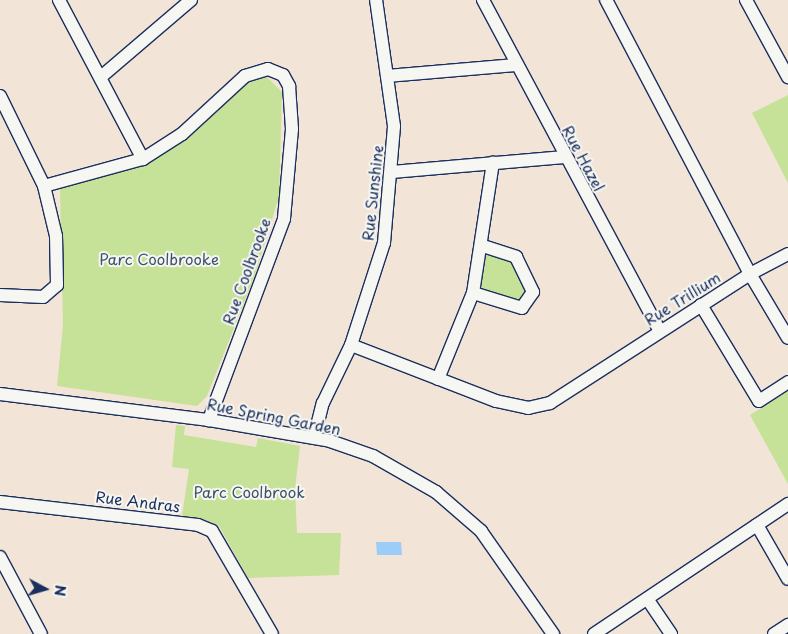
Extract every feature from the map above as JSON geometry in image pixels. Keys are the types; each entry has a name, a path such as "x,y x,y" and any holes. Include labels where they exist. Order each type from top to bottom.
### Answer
{"street":[{"path":"59,0 102,76 143,159"},
{"path":"102,76 191,0"},
{"name":"Rue Sunshine","path":"314,438 331,380 350,345 384,243 392,172 394,126 376,0"},
{"name":"Rue Hazel","path":"483,0 516,66 659,330"},
{"path":"606,0 750,274 788,338"},
{"path":"746,0 788,77"},
{"path":"387,76 516,66"},
{"name":"Rue Coolbrooke","path":"44,186 143,159 182,134 245,76 268,69 283,75 289,86 292,129 284,219 209,420"},
{"path":"0,96 44,186 56,236 58,284 43,297 0,295"},
{"path":"392,172 564,156"},
{"path":"438,379 473,293 483,246 493,163"},
{"path":"473,293 522,308 532,292 516,257 483,246"},
{"name":"Rue Trillium","path":"350,345 496,401 535,407 550,404 659,330 750,274 788,254"},
{"path":"701,305 759,401 788,382"},
{"name":"Rue Spring Garden","path":"0,394 209,420 314,438 379,459 445,498 494,546 553,634"},
{"name":"Rue Andras","path":"0,502 212,531 272,634"},
{"path":"594,634 648,600 788,504"},
{"path":"757,526 788,579"},
{"path":"0,557 41,634"},
{"path":"648,600 671,634"},
{"path":"774,634 788,624"}],"green space":[{"name":"Parc Coolbrooke","path":"266,76 282,92 279,197 255,275 207,396 197,406 57,386 63,325 60,189 147,163 187,139 243,85"},
{"path":"788,95 788,183 752,113"},
{"path":"487,251 513,261 527,290 523,300 478,291"},
{"path":"788,391 788,484 750,415"},
{"name":"Parc Coolbrook","path":"176,425 185,426 184,435 256,447 258,438 300,446 295,489 297,533 341,533 339,575 248,578 219,526 182,516 189,469 172,467"}],"water":[{"path":"376,542 401,542 402,555 377,555"}]}
